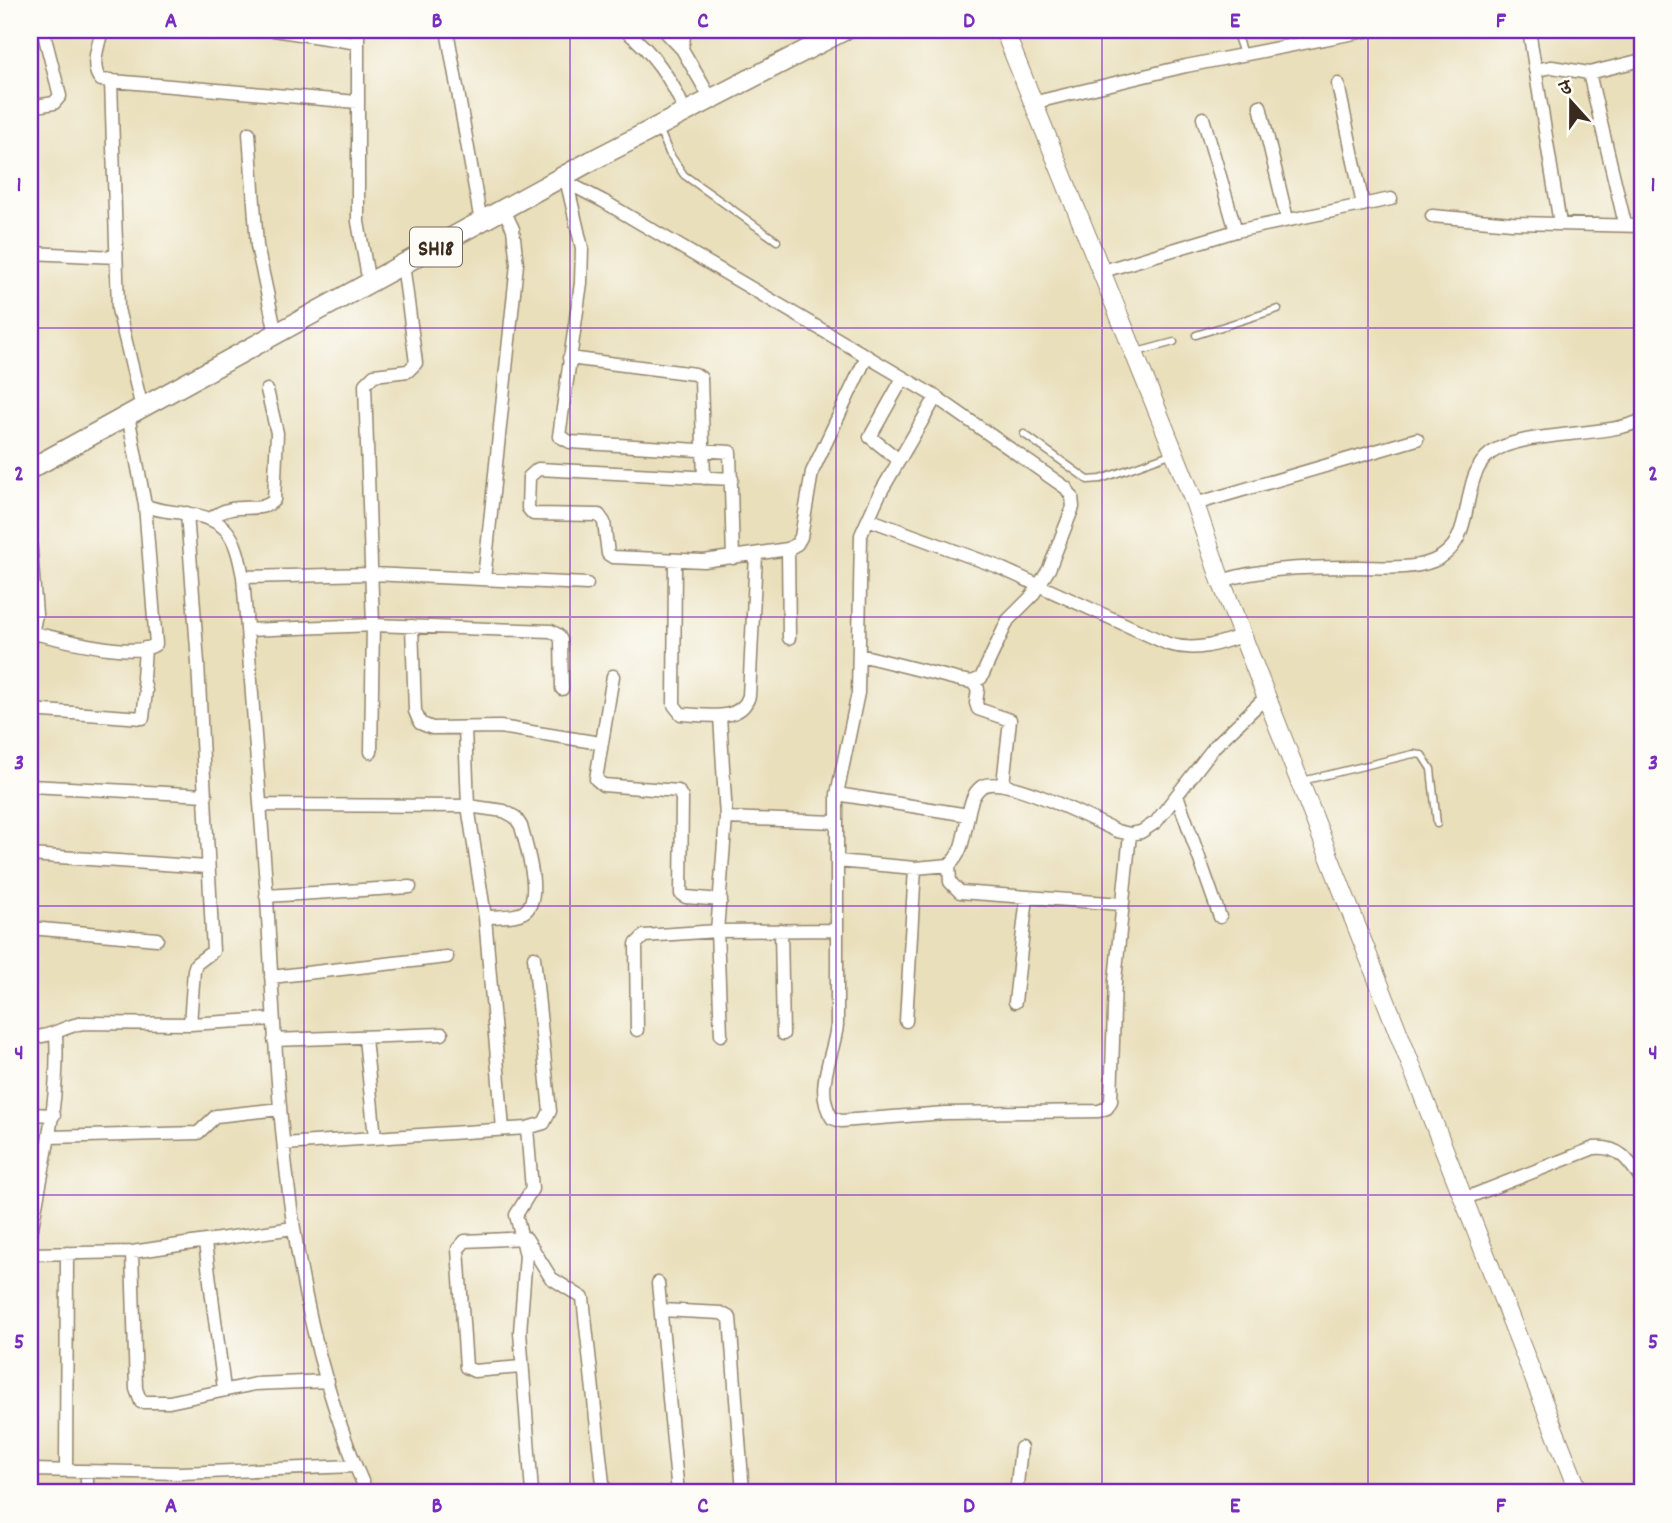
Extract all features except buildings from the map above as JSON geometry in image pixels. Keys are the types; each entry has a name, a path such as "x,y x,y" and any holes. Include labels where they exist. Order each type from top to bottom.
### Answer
{"main road":[{"name":"SH18","path":"30,469 503,209 566,179 659,126 845,30"}],"street":[{"path":"30,107 54,103 60,96 43,30"},
{"path":"102,30 95,71 101,80 357,102"},
{"path":"274,30 358,36 358,222 369,284"},
{"path":"447,30 481,222"},
{"path":"625,30 660,65 676,90 685,113"},
{"path":"664,30 682,49 711,99"},
{"path":"682,49 685,30"},
{"path":"1004,30 1175,453 1221,581 1302,781 1580,1493"},
{"path":"1032,103 1244,54 1370,30"},
{"path":"1530,33 1560,224"},
{"path":"1535,70 1552,67 1589,73 1642,60"},
{"path":"1589,73 1625,225"},
{"path":"30,539 36,585 31,639 145,648 156,644 135,411 118,309 111,80"},
{"path":"1338,85 1363,205"},
{"path":"1259,106 1287,219"},
{"path":"1203,118 1236,230"},
{"path":"249,133 257,246 276,334"},
{"path":"566,179 936,397 1066,488 1072,497 1073,507 1041,585 1007,620 986,670 972,682"},
{"path":"566,179 582,248 581,283 558,430 562,440 730,452 733,558"},
{"path":"1103,271 1236,230 1391,199"},
{"path":"484,579 517,264 513,229 503,209"},
{"path":"1432,216 1642,226"},
{"path":"30,253 116,257"},
{"path":"371,752 373,625 365,384 374,375 408,371 416,363 403,264"},
{"path":"732,480 538,469 529,477 530,513 599,515 604,522 608,554 613,558 675,561 733,558 788,549 797,544 801,537 812,472 867,356"},
{"path":"569,358 695,374 701,378 704,478"},
{"path":"899,460 870,437 904,378"},
{"path":"212,519 222,510 234,506 261,508 274,500 277,433 267,390"},
{"path":"936,397 899,460 861,536 858,693 837,794 836,1034 824,1078 828,1112 832,1118 841,1121 1008,1111 1099,1111 1107,1108 1111,1101 1115,980 1130,834"},
{"path":"1221,581 1267,569 1409,566 1433,561 1452,549 1458,538 1481,463 1493,451 1514,444 1642,420"},
{"path":"1195,504 1417,439"},
{"path":"145,505 155,510 212,519 225,526 235,541 243,577 267,896 274,1040 293,1228 328,1381 354,1466 367,1493"},
{"path":"187,513 206,795 207,867 213,951 196,964 190,1024"},
{"path":"868,519 1041,585 1168,644 1188,649 1204,648 1244,635"},
{"path":"788,549 789,638"},
{"path":"675,561 674,705 681,714 720,716 737,713 746,706 749,695 756,555"},
{"path":"243,577 372,574 587,584"},
{"path":"247,630 373,625 551,631 561,640 562,689"},
{"path":"412,626 415,711 420,723 432,728 523,730 600,743"},
{"path":"30,710 143,718 146,691 143,678 145,648"},
{"path":"860,655 972,682 978,689 976,706 1010,720 1003,784"},
{"path":"613,676 600,743 596,774 598,782 678,791 682,797 681,894 721,900"},
{"path":"837,861 915,868 949,865 959,855 972,797 980,788 990,783 1003,784 1130,834 1141,832 1156,822 1216,746 1268,695"},
{"path":"720,716 726,818 717,930 721,1035"},
{"path":"465,728 468,806 485,917 503,1129"},
{"path":"30,786 206,795"},
{"path":"837,794 968,815"},
{"path":"1177,795 1220,917"},
{"path":"260,805 468,806 504,811 515,817 521,826 533,881 532,904 523,913 485,917"},
{"path":"726,818 836,822"},
{"path":"30,855 207,867"},
{"path":"949,865 950,881 960,892 1122,904"},
{"path":"906,1021 915,868"},
{"path":"267,896 410,887"},
{"path":"1016,1002 1027,897"},
{"path":"30,928 157,939"},
{"path":"637,1030 638,939 717,930 836,930"},
{"path":"781,930 783,1034"},
{"path":"271,977 447,957"},
{"path":"284,1144 527,1128 544,1122 550,1111 534,957"},
{"path":"30,1037 56,1035 70,1025 84,1023 190,1024 273,1019"},
{"path":"274,1040 442,1034"},
{"path":"30,1240 54,1115 58,1065 56,1035"},
{"path":"365,1038 375,1138"},
{"path":"50,1137 198,1133 216,1116 280,1109"},
{"path":"30,1114 54,1115"},
{"path":"527,1128 532,1189 517,1209 526,1255 521,1301 521,1367 532,1493"},
{"path":"1466,1198 1607,1146 1619,1152 1642,1180"},
{"path":"30,1254 132,1252 293,1228"},
{"path":"521,1367 474,1371 466,1367 458,1249 465,1241 526,1238 551,1278 583,1298 604,1493"},
{"path":"205,1243 224,1389"},
{"path":"132,1252 137,1397 147,1404 224,1389 293,1381 328,1381"},
{"path":"66,1254 66,1471"},
{"path":"658,1283 678,1493"},
{"path":"660,1310 721,1313 730,1318 743,1493"},
{"path":"1016,1493 1021,1448"},
{"path":"30,1470 181,1473 354,1466"},
{"path":"87,1471 87,1493"}],"lane":[{"path":"1235,30 1244,54"},
{"path":"659,126 669,153 684,175 777,241"},
{"path":"1196,335 1278,309"},
{"path":"1135,353 1174,342"},
{"path":"1024,433 1088,480 1101,479 1175,453"},
{"path":"1302,781 1413,754 1422,755 1431,769 1437,824"}]}
